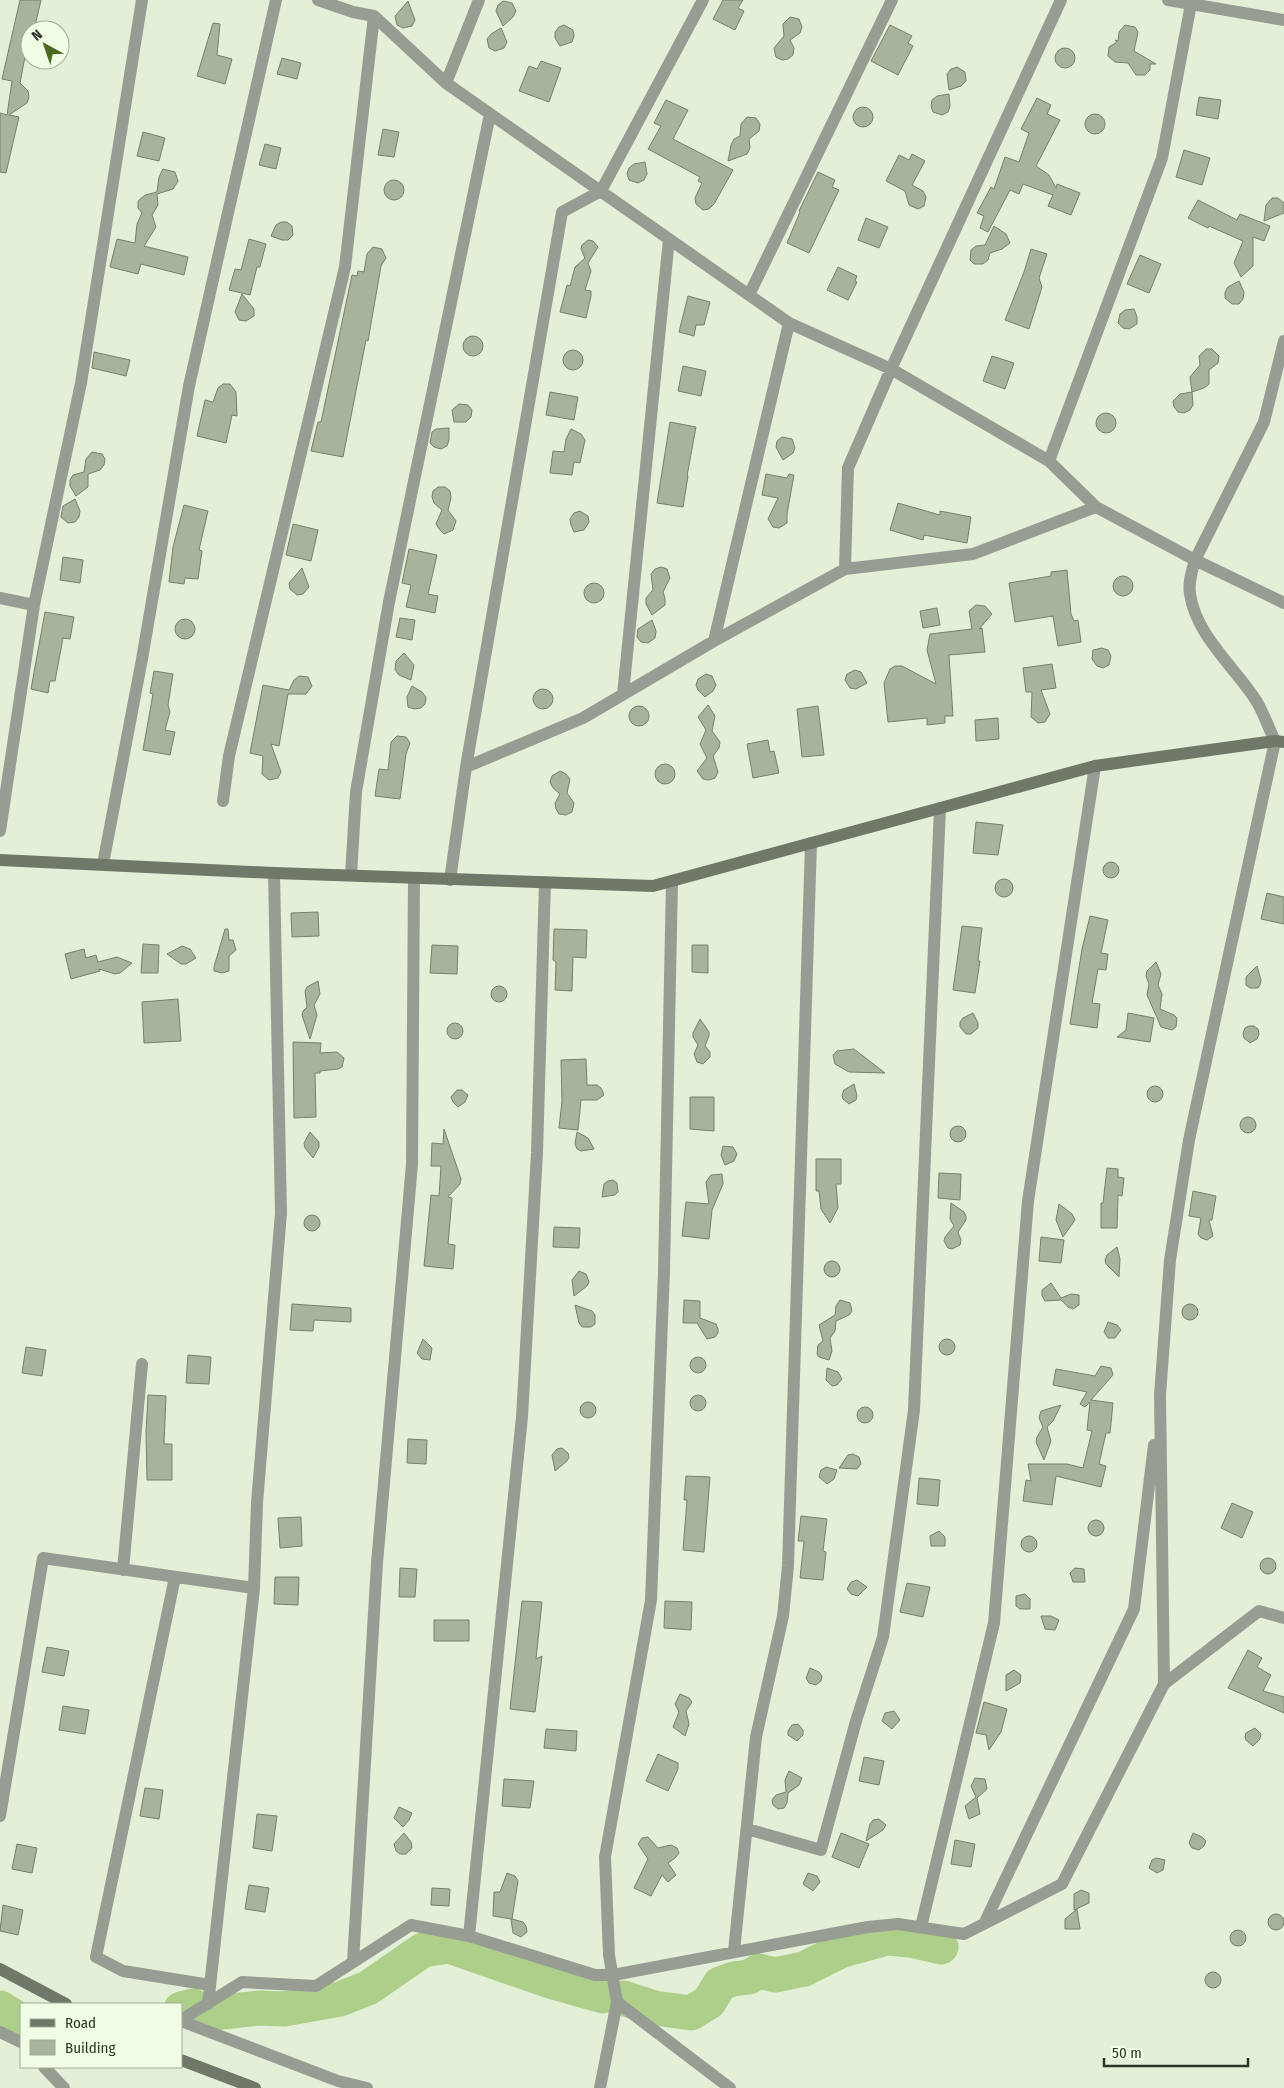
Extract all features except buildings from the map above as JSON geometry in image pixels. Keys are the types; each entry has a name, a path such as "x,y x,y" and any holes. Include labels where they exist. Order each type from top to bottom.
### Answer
{"street":[{"path":"0,831 34,605 81,383 142,0"},
{"path":"103,864 142,659 189,386 276,0"},
{"path":"318,0 353,12 374,16 446,83 789,323 890,369 1049,461 1096,507 1195,560 1284,603"},
{"path":"446,83 478,0"},
{"path":"450,880 466,767 562,212 601,191 703,0"},
{"path":"749,295 892,0"},
{"path":"846,569 848,468 890,369 1061,0"},
{"path":"1168,0 1284,20"},
{"path":"1049,461 1162,158 1191,4"},
{"path":"222,801 229,756 345,267 374,16"},
{"path":"351,875 356,792 389,602 490,114"},
{"path":"623,694 669,239"},
{"path":"714,641 789,323"},
{"path":"984,1924 1134,1609 1160,1395 1170,1260 1189,1140 1279,741 1257,703 1218,653 1194,609 1189,580 1195,560 1264,422 1284,341"},
{"path":"466,767 583,718 714,641 846,569 972,554 1096,507"},
{"path":"0,598 34,605"},
{"path":"0,860 274,873 653,886 1095,766 1279,741"},
{"path":"921,1927 994,1622 1028,1201 1095,766"},
{"path":"747,1829 821,1850 856,1721 883,1636 914,1410 940,808"},
{"path":"734,1952 756,1737 782,1616 788,1566 811,843"},
{"path":"208,2004 254,1588 257,1503 281,1213 274,873"},
{"path":"353,1962 377,1563 412,1164 414,878"},
{"path":"600,2088 616,2002 609,1955 605,1857 651,1600 664,1271 672,881"},
{"path":"469,1936 522,1417 537,1154 545,882"},
{"path":"123,1570 142,1364"},
{"path":"1160,1395 1164,1684"},
{"path":"0,1816 44,1558 254,1588"},
{"path":"175,1577 96,1957 123,1971 210,1985"},
{"path":"182,2020 242,1982 316,1986 411,1925 469,1936 595,1975 613,1975 868,1927 898,1924 964,1934 1062,1884 1164,1684 1259,1612 1284,1618"},
{"path":"0,1969 64,2003"},
{"path":"616,2002 730,2088"},
{"path":"182,2021 338,2081 368,2088"},
{"path":"0,2032 20,2042"},
{"path":"182,2060 255,2088"},
{"path":"45,2068 64,2088"}],"waterway":[{"path":"623,1998 654,2008 691,2013 709,2002 720,1984 733,1979 749,1977 759,1971 775,1975 804,1969 840,1951 887,1938 910,1940 941,1947"},
{"path":"213,2013 259,2008 284,2009 340,1999 368,1988 423,1950 449,1946 553,1982 603,1996"},
{"path":"182,2009 193,2006"},
{"path":"0,2008 20,2020"}]}
